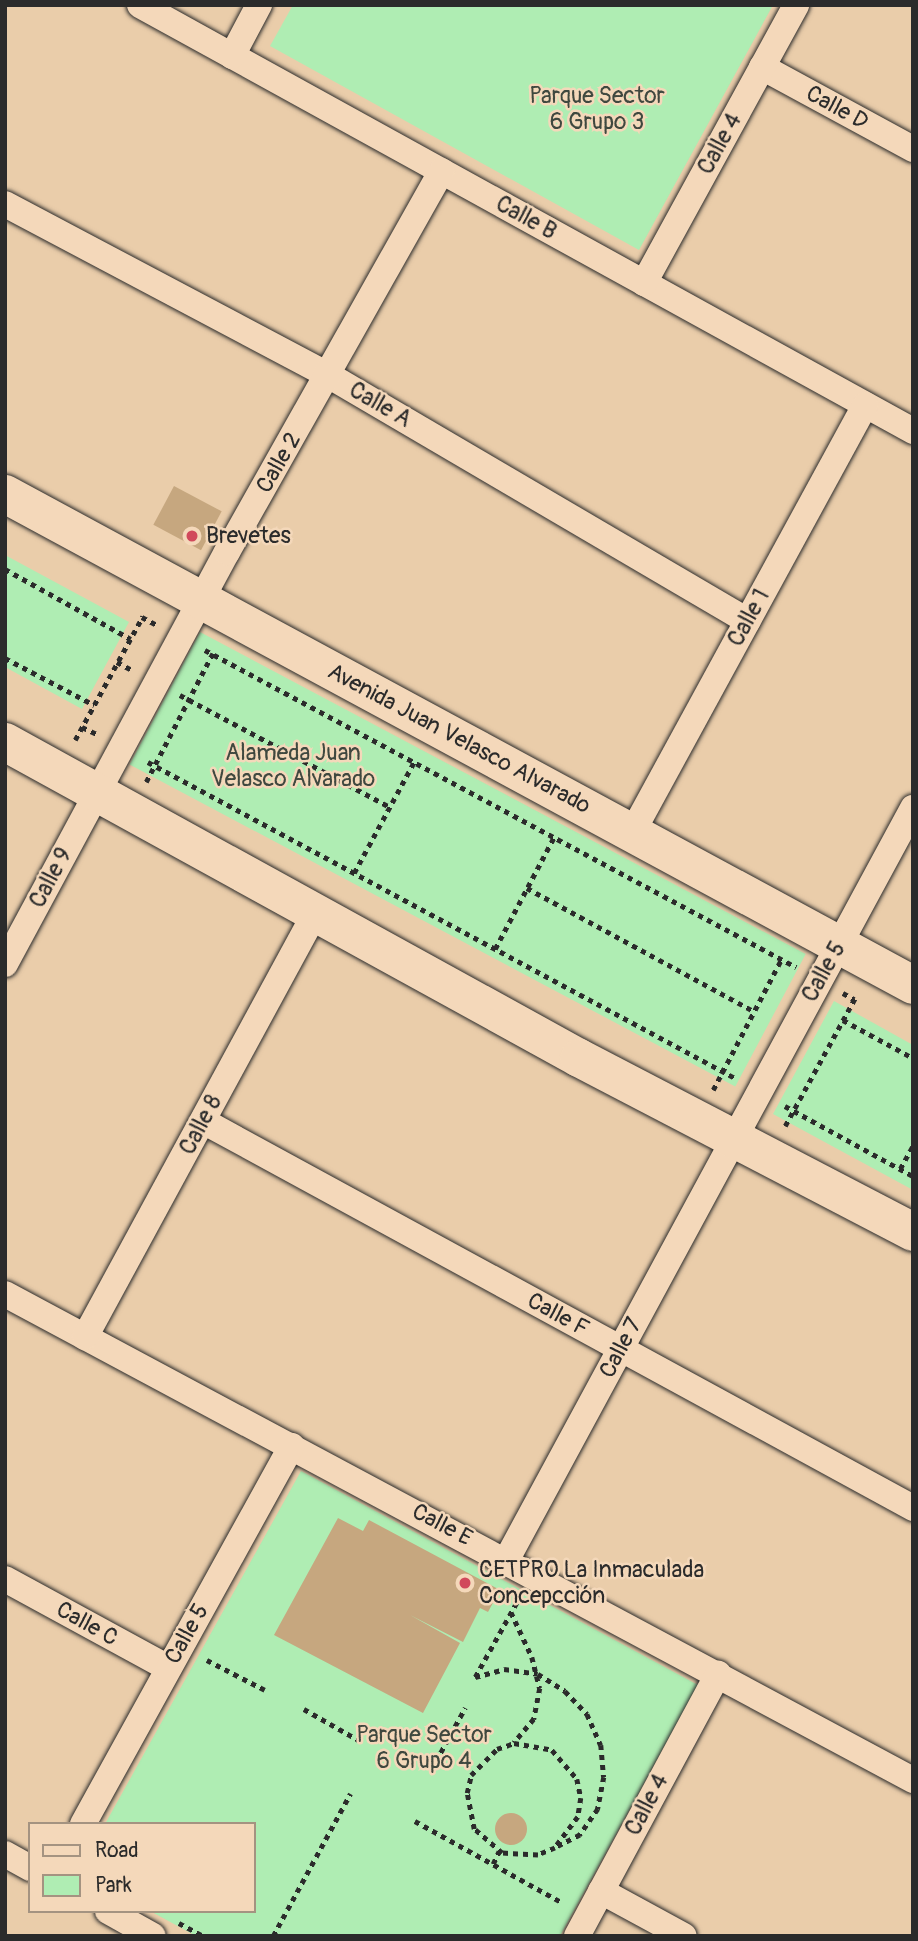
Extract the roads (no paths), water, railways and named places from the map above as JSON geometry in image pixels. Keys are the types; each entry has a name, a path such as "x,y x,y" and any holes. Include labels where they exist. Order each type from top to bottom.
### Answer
{"street":[{"name":"Calle B","path":"140,5 913,431"},
{"path":"232,56 259,5"},
{"name":"Calle 4","path":"644,283 796,5"},
{"name":"Calle D","path":"762,67 913,149"},
{"name":"Calle 2","path":"97,793 182,637 216,610 330,376 442,171"},
{"name":"Calle A","path":"5,204 330,376 747,621"},
{"name":"Calle 1","path":"633,831 865,405"},
{"name":"Avenida Juan Velasco Alvarado","path":"5,494 216,610 633,831 913,985"},
{"path":"5,742 579,1058 913,1232"},
{"name":"Calle 9","path":"5,964 97,793"},
{"name":"Calle 5","path":"735,1137 913,808"},
{"name":"Calle 8","path":"85,1337 316,912"},
{"name":"Calle F","path":"203,1121 913,1508"},
{"name":"Calle 7","path":"507,1559 735,1137"},
{"name":"Calle E","path":"5,1294 507,1559 913,1780"},
{"name":"Calle 5","path":"84,1822 292,1446"},
{"name":"Calle C","path":"5,1579 174,1657"},
{"name":"Calle 4","path":"582,1926 718,1674"},
{"path":"5,1854 28,1867"},
{"path":"601,1891 684,1936"},
{"path":"112,1913 153,1936"}],"place":[{"name":"Brevetes","path":"192,536"},
{"name":"CETPRO La Inmaculada Concepcción","path":"465,1583"}],"park label":[{"name":"Parque Sector 6 Grupo 3","path":"597,109"},
{"name":"Alameda Juan Velasco Alvarado","path":"293,766"},
{"name":"Parque Sector 6 Grupo 4","path":"424,1748"}]}
